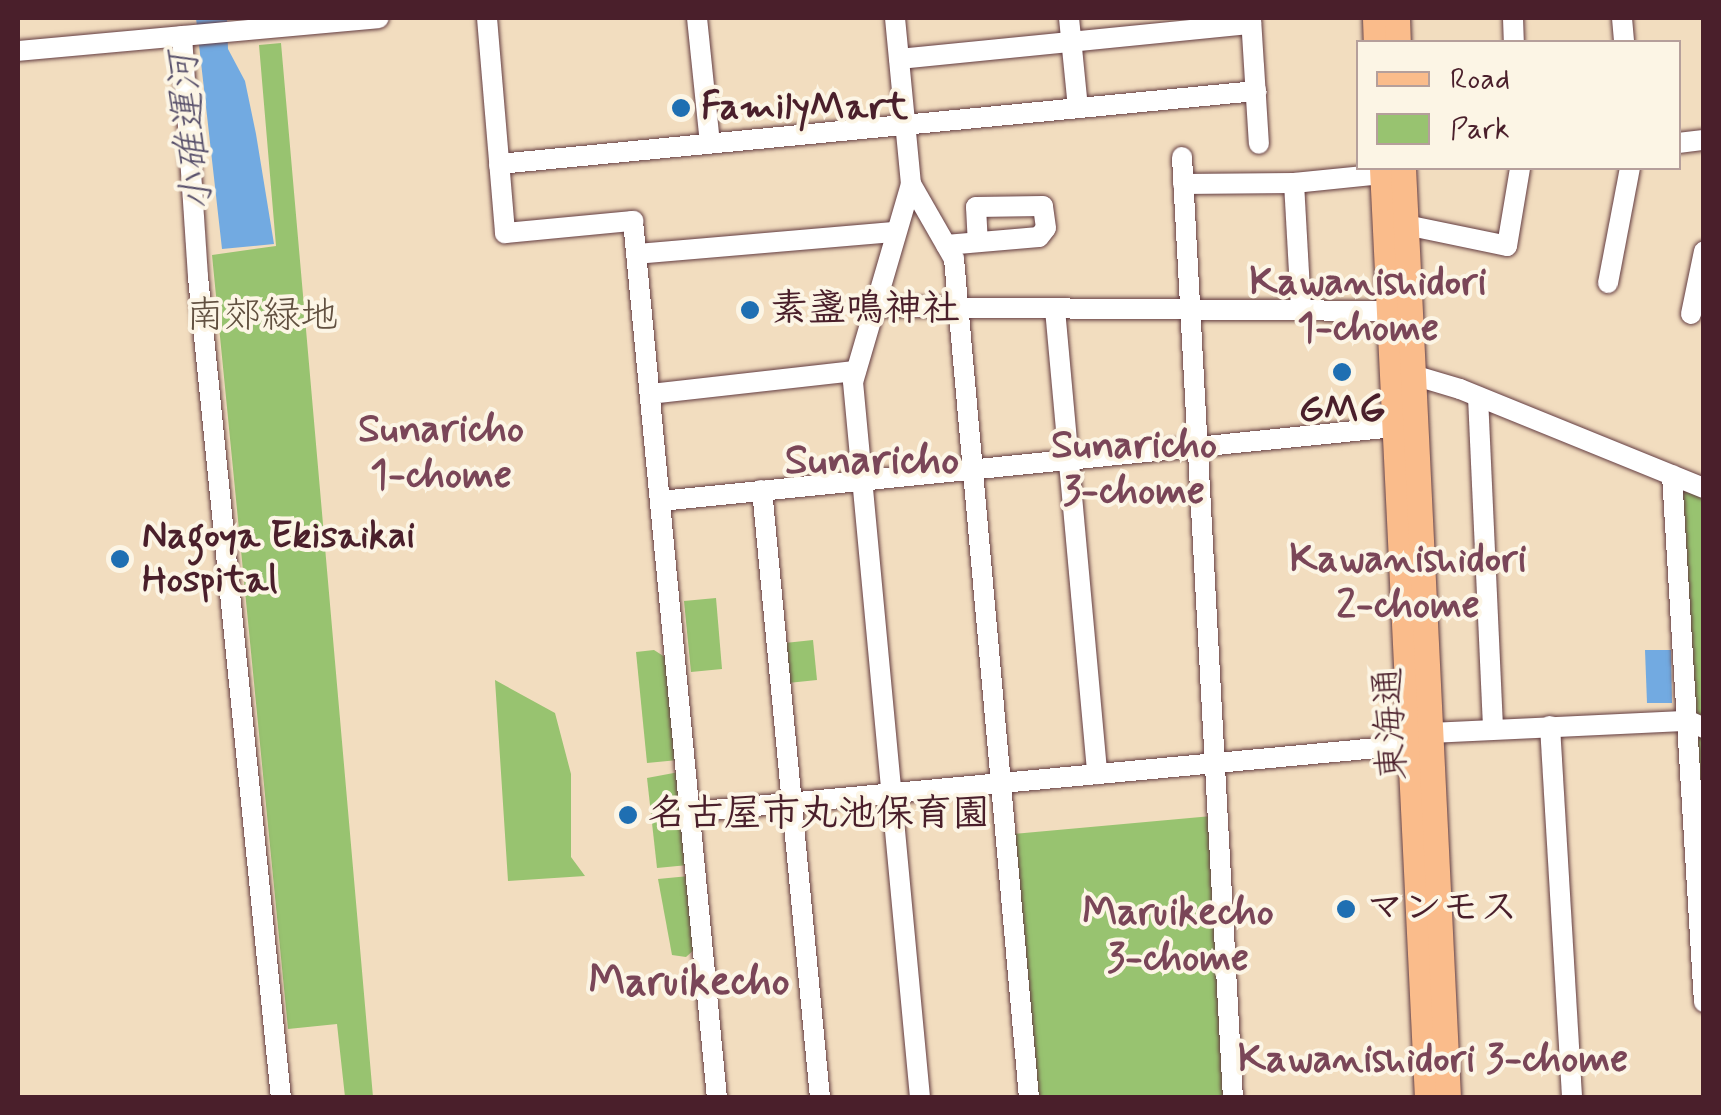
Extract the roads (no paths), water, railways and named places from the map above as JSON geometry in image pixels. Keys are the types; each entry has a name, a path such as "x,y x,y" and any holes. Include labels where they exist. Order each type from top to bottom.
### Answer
{"main road":[{"name":"東海通","path":"1389,170 1406,226 1404,426 1420,739 1448,1098"},
{"path":"1389,170 1389,311 1402,372"},
{"path":"1420,739 1427,1098"}],"street":[{"path":"18,51 378,18"},
{"path":"487,18 506,232 633,222 718,1098"},
{"path":"697,18 710,143"},
{"path":"895,18 911,184 954,259 968,470 1029,1098"},
{"path":"1070,18 1078,108"},
{"path":"899,59 1251,20 1259,144"},
{"path":"187,35 198,276 281,1098"},
{"path":"500,164 1256,91"},
{"path":"1182,157 1233,1098"},
{"path":"1184,184 1294,183 1389,170"},
{"path":"1406,226 1507,246 1520,170"},
{"path":"1608,283 1630,170"},
{"path":"1294,183 1301,309"},
{"path":"911,184 892,232 877,307 856,371 860,480 920,1098"},
{"path":"636,254 892,232"},
{"path":"946,245 978,241"},
{"path":"1691,314 1704,251"},
{"path":"877,307 1389,311"},
{"path":"1055,309 1097,774"},
{"path":"650,394 856,371"},
{"path":"1402,372 1478,397 1704,488"},
{"path":"1478,397 1493,729"},
{"path":"661,501 1404,426"},
{"path":"1672,476 1696,725 1704,1002"},
{"path":"762,490 820,1098"},
{"path":"691,812 1216,763 1493,729 1696,725"},
{"path":"1550,726 1572,1098"}],"water":[{"path":"196,18 227,18 228,49 245,81 274,244 222,249"},
{"path":"1645,650 1671,650 1672,703 1647,703"}],"place":[{"name":"FamilyMart","path":"681,108"},
{"name":"素盞鳴神社","path":"750,310"},
{"name":"GMG","path":"1342,372"},
{"name":"Nagoya Ekisaikai Hospital","path":"120,559"},
{"name":"名古屋市丸池保育園","path":"628,815"},
{"name":"マンモス","path":"1346,909"}],"district":[{"name":"Kawanishidori 1-chome","path":"1368,306"},
{"name":"Sunaricho 1-chome","path":"441,453"},
{"name":"Sunaricho","path":"872,462"},
{"name":"Sunaricho 3-chome","path":"1134,469"},
{"name":"Kawanishidori 2-chome","path":"1408,583"},
{"name":"Maruikecho 3-chome","path":"1178,936"},
{"name":"Maruikecho","path":"689,983"},
{"name":"Kawanishidori 3-chome","path":"1433,1060"}],"water label":[{"name":"小碓運河","path":"192,132"}],"park label":[{"name":"南郊緑地","path":"262,317"}]}
